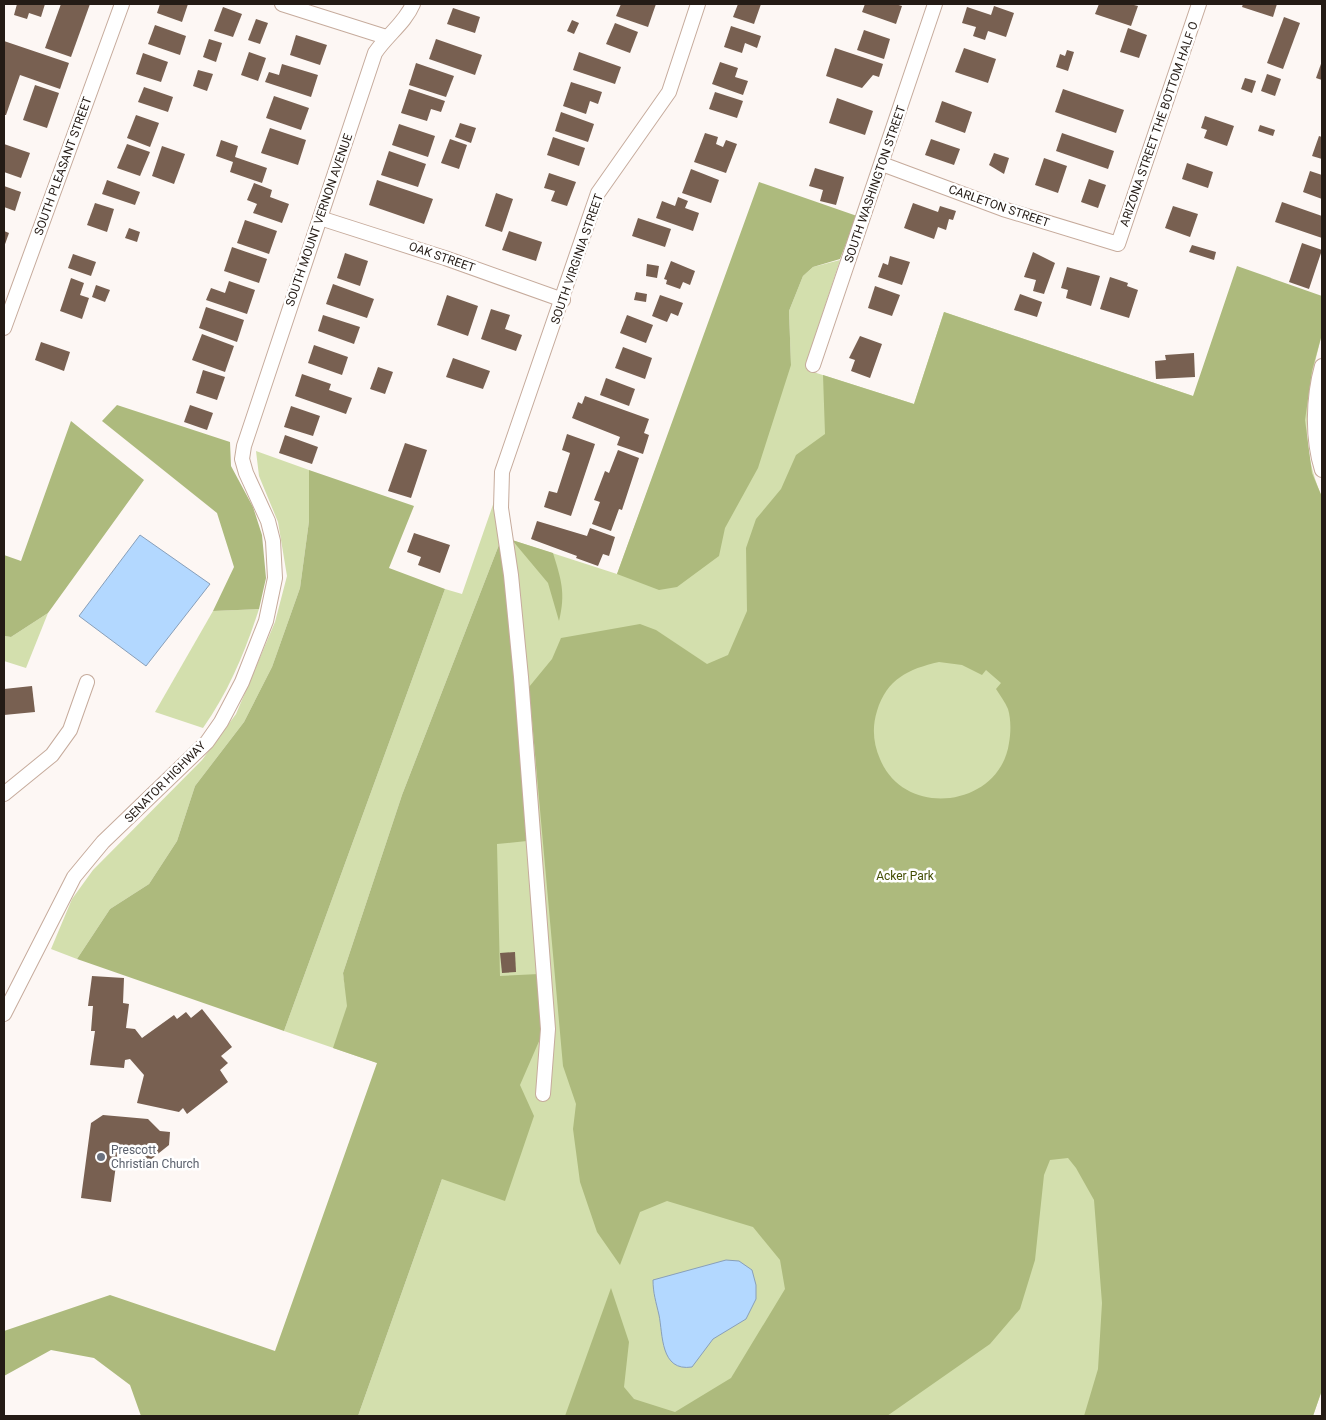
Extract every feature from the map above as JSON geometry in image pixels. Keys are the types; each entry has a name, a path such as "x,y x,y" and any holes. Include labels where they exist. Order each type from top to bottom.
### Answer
{"street":[{"name":"SOUTH PLEASANT STREET","path":"4,328 122,4"},
{"path":"282,4 386,37"},
{"name":"SOUTH MOUNT VERNON AVENUE","path":"244,446 376,52 386,37 397,28 413,4"},
{"name":"SOUTH VIRGINIA STREET","path":"543,1094 548,1029 521,678 511,575 501,508 502,472 598,193 669,92 698,4"},
{"name":"SOUTH WASHINGTON STREET","path":"813,365 936,4"},
{"name":"ARIZONA STREET THE BOTTOM HALF O","path":"1118,244 1199,4"},
{"name":"CARLETON STREET","path":"882,164 1003,209 1118,244"},
{"name":"OAK STREET","path":"320,218 445,258 562,300"},
{"path":"1322,366 1316,388 1316,452 1322,470"},
{"name":"SENATOR HIGHWAY","path":"4,1014 74,877 103,842 207,742 245,675 266,621 275,578 275,556 270,528 246,473 242,459 244,446"},
{"path":"4,794 52,755 70,730 87,682"}],"green space":[{"path":"759,182 857,216 840,259 813,267 803,276 789,311 791,365 758,468 725,528 719,556 677,587 659,590 617,574"},
{"name":"Acker Park","path":"840,260 806,364 807,370 914,404 944,312 1193,396 1322,334 1312,376 1307,416 1309,456 1322,497 1322,1390 1313,1416 358,1416 442,1179 377,1063 284,1031 445,589 462,594 496,496 502,537 402,795 343,973 348,1005 506,538 617,574 704,337 791,365 789,311 803,276 813,267"},
{"name":"Acker Park","path":"1237,266 1322,296 1322,334 1312,371 1305,420 1312,473 1322,497 1322,1390 1313,1416 1084,1416 1098,1369 1102,1303 1094,1200 1076,1168 1068,1158 1050,1160 1044,1175 1035,1260 1020,1309 990,1344 887,1416 565,1416 611,1288 629,1342 624,1387 634,1399 675,1412 731,1378 785,1289 780,1260 753,1227 667,1201 640,1212 620,1265 597,1232 580,1182 573,1129 576,1104 563,1066 529,687 552,659 561,638 640,624 656,630 707,664 728,655 747,611 746,548 756,519 781,489 796,455 825,434 823,375 914,404 944,312 1193,396","holes":["939,662 962,665 982,675 986,670 1001,683 996,689 1004,701 1010,717 1009,743 1002,765 989,781 971,792 950,798 929,798 909,791 892,778 878,753 875,741 875,717 881,700 887,691 893,683 908,672"]},
{"path":"117,405 230,442 231,466 253,507 262,535 266,578 259,609 213,611 234,567 217,513 102,421"},
{"path":"71,421 144,480 48,613 11,637 4,636 4,555 21,561"},
{"path":"256,451 309,470 309,521 300,588 272,667 244,722 195,786 177,841 149,884 110,909 77,959 51,949 72,899 93,870 202,760 236,714 275,622 287,576 278,522 259,476"},
{"path":"309,470 414,506 389,568 445,589 284,1031 77,959 110,909 149,884 177,841 195,786 244,722 272,667 300,588 309,521"},
{"path":"502,537 527,841 497,844 500,976 539,974 542,1019 540,1039 520,1085 534,1116 505,1201 442,1179 358,1416 141,1416 130,1385 94,1358 51,1350 4,1376 4,1331 110,1295 275,1351 377,1063 333,1048 347,1006 343,973 402,795"},
{"path":"512,540 553,553 562,586 559,621 548,583"},
{"path":"259,609 236,671 221,700 203,728 155,712 213,611"},
{"path":"48,613 26,668 4,661 4,636 11,637"}],"water":[{"path":"140,535 210,584 146,666 79,616"},
{"path":"726,1260 739,1261 752,1270 756,1285 756,1299 746,1319 713,1339 692,1367 682,1367 674,1364 665,1350 653,1280"}],"building":[{"path":"17,4 45,4 41,17 29,13 27,19 14,15"},
{"path":"61,4 90,4 71,57 45,48"},
{"path":"160,4 188,4 182,22 157,13"},
{"path":"621,4 656,4 648,27 616,16"},
{"path":"738,4 761,4 754,24 733,17"},
{"path":"865,4 895,4 902,6 896,24 862,12"},
{"path":"1099,4 1130,4 1138,6 1131,26 1095,14"},
{"path":"1243,4 1277,4 1273,17 1242,7"},
{"path":"994,6 1014,13 1006,37 988,31 985,40 973,36 976,27 962,23 967,7 991,15"},
{"path":"223,7 242,14 233,37 214,31"},
{"path":"453,8 480,17 475,33 447,24"},
{"path":"1284,17 1300,23 1283,69 1267,63"},
{"path":"256,19 268,23 260,44 248,40"},
{"path":"572,20 579,23 574,34 567,31"},
{"path":"615,23 638,32 630,53 606,44"},
{"path":"155,25 186,36 180,55 148,44"},
{"path":"731,26 761,36 757,48 745,43 742,53 724,47"},
{"path":"1128,28 1147,35 1139,58 1120,52"},
{"path":"864,30 890,39 884,59 857,50"},
{"path":"296,35 327,45 320,65 290,55"},
{"path":"209,39 222,43 216,62 203,57"},
{"path":"436,39 482,55 475,75 429,59"},
{"path":"4,41 69,63 60,89 20,75 6,115 4,115"},
{"path":"835,48 883,64 879,77 873,75 862,88 826,76"},
{"path":"964,48 996,59 988,83 955,72"},
{"path":"1067,50 1074,52 1068,71 1056,67 1060,54 1065,56"},
{"path":"249,52 266,58 258,81 241,75"},
{"path":"579,52 621,67 615,84 573,70"},
{"path":"143,53 168,62 161,82 136,74"},
{"path":"1322,61 1322,80 1316,78"},
{"path":"720,62 738,68 735,77 748,81 743,95 712,84"},
{"path":"416,63 454,76 446,97 409,85"},
{"path":"282,64 318,75 311,97 265,82 269,72 279,75"},
{"path":"198,70 213,74 207,91 193,86"},
{"path":"1267,74 1281,79 1275,96 1261,91"},
{"path":"1245,78 1256,81 1252,93 1241,89"},
{"path":"571,82 602,92 598,104 590,101 586,114 563,106"},
{"path":"35,85 59,93 47,128 23,120"},
{"path":"144,87 173,97 168,112 138,102"},
{"path":"409,89 445,101 441,112 431,109 427,121 401,113"},
{"path":"1063,89 1124,110 1116,133 1055,112"},
{"path":"715,92 743,101 737,118 709,109"},
{"path":"274,96 309,108 301,130 266,118"},
{"path":"837,98 873,111 865,135 829,123"},
{"path":"942,101 972,112 965,133 935,122"},
{"path":"561,112 594,124 588,142 555,131"},
{"path":"136,115 159,123 150,147 127,138"},
{"path":"1205,116 1234,126 1227,146 1204,138 1207,130 1201,128"},
{"path":"460,123 476,128 471,143 455,137"},
{"path":"399,124 435,136 428,157 392,145"},
{"path":"1260,125 1275,130 1273,136 1258,131"},
{"path":"270,128 306,140 298,165 261,153"},
{"path":"705,133 718,137 716,144 723,147 726,140 737,144 726,173 694,162"},
{"path":"1062,133 1114,151 1108,169 1056,151"},
{"path":"1319,136 1322,137 1322,159 1312,156"},
{"path":"553,137 585,148 579,166 547,155"},
{"path":"450,139 467,145 459,169 441,163"},
{"path":"931,139 960,149 954,165 925,155"},
{"path":"221,140 238,146 235,157 267,168 262,183 230,172 233,162 216,156"},
{"path":"4,144 30,153 21,178 4,172"},
{"path":"127,144 150,152 140,176 117,168"},
{"path":"162,146 185,154 174,184 152,176"},
{"path":"389,151 426,164 418,187 381,175"},
{"path":"994,153 1009,158 1004,174 989,165"},
{"path":"1044,158 1067,166 1058,193 1035,185"},
{"path":"1187,163 1213,172 1208,188 1182,179"},
{"path":"815,168 844,177 836,205 820,201 823,190 809,186"},
{"path":"691,169 719,180 711,203 682,193"},
{"path":"1310,171 1322,175 1322,199 1303,192"},
{"path":"549,173 576,182 567,206 551,201 555,191 544,188"},
{"path":"1089,179 1106,185 1098,208 1081,202"},
{"path":"107,180 140,192 135,205 102,194"},
{"path":"377,180 433,199 424,224 369,205"},
{"path":"254,183 272,190 270,197 289,204 282,223 253,213 257,204 247,200"},
{"path":"4,186 21,192 15,211 4,207"},
{"path":"496,193 513,199 502,232 485,226"},
{"path":"678,197 688,201 685,208 699,213 693,231 656,218 662,201 675,206"},
{"path":"1282,202 1322,216 1322,238 1275,222"},
{"path":"95,203 114,209 107,232 87,225"},
{"path":"913,203 938,212 940,206 956,211 953,220 949,219 946,230 938,227 934,239 904,228"},
{"path":"1173,206 1198,214 1190,237 1165,228"},
{"path":"638,218 671,229 665,247 632,236"},
{"path":"245,220 277,231 269,254 237,243"},
{"path":"129,228 140,232 137,242 125,238"},
{"path":"4,231 9,233 4,247"},
{"path":"509,231 542,242 536,261 502,250"},
{"path":"1302,243 1322,250 1309,289 1289,282"},
{"path":"1192,245 1216,252 1214,260 1189,252"},
{"path":"232,247 267,259 259,283 224,271"},
{"path":"1033,252 1055,263 1044,294 1033,291 1036,280 1024,277"},
{"path":"345,253 368,261 360,286 337,278"},
{"path":"73,254 96,262 91,276 68,268"},
{"path":"890,256 910,262 902,285 878,277 883,263 888,265"},
{"path":"671,261 695,271 690,285 683,282 680,289 666,284 667,280 664,279"},
{"path":"647,264 659,266 657,278 646,276"},
{"path":"1067,267 1100,276 1091,306 1066,298 1068,290 1061,288"},
{"path":"1110,277 1128,283 1127,286 1138,290 1129,318 1100,309"},
{"path":"71,278 84,283 80,295 89,298 82,319 60,311"},
{"path":"229,281 255,290 247,314 206,300 211,288 225,293"},
{"path":"333,284 374,299 367,318 326,304"},
{"path":"96,285 110,290 105,302 92,297"},
{"path":"875,286 900,295 892,316 868,308"},
{"path":"636,292 647,294 646,302 634,300"},
{"path":"1020,294 1042,302 1037,317 1014,310"},
{"path":"447,295 478,306 468,336 437,325"},
{"path":"660,295 683,303 678,316 671,313 667,322 652,316"},
{"path":"206,307 244,320 237,342 199,328"},
{"path":"491,309 510,315 505,329 522,335 516,351 481,339"},
{"path":"323,315 360,327 354,344 318,331"},
{"path":"627,315 653,325 646,343 620,333"},
{"path":"202,334 234,346 225,372 192,360"},
{"path":"860,336 882,344 870,378 851,371 855,360 849,358"},
{"path":"41,342 70,352 64,371 35,360"},
{"path":"314,345 348,357 342,375 308,363"},
{"path":"623,347 652,358 645,379 615,368"},
{"path":"1194,353 1195,377 1156,379 1155,361 1166,360 1165,355"},
{"path":"453,358 490,371 483,389 446,377"},
{"path":"378,367 393,372 385,394 370,389"},
{"path":"203,370 225,377 217,400 196,393"},
{"path":"302,374 331,384 329,390 352,398 346,414 295,396"},
{"path":"606,378 635,389 629,406 600,395"},
{"path":"585,396 649,419 644,433 649,435 643,454 617,445 620,437 572,418 578,402 582,404"},
{"path":"190,405 213,413 207,430 184,422"},
{"path":"291,406 320,416 313,436 284,427"},
{"path":"567,434 595,444 571,516 544,507 549,491 557,493 570,453 562,450"},
{"path":"285,435 318,447 312,464 279,453"},
{"path":"405,443 427,450 411,498 388,491"},
{"path":"618,450 639,458 622,510 619,509 611,531 592,524 600,502 594,500 605,471 609,473"},
{"path":"537,521 587,536 590,528 615,537 609,556 603,554 598,566 531,539"},
{"path":"414,533 450,545 440,573 418,565 421,557 407,552"},
{"path":"32,686 35,712 4,715 4,689"},
{"path":"515,952 516,972 502,973 500,953"},
{"path":"92,976 124,978 123,1003 129,1004 126,1028 135,1029 142,1038 174,1015 177,1019 186,1012 191,1018 202,1009 232,1047 221,1056 228,1063 220,1070 228,1082 187,1114 183,1108 179,1112 137,1103 144,1075 130,1059 125,1060 124,1068 90,1065 95,1031 91,1031 93,1006 88,1006"},
{"name":"Prescott Christian Church","path":"103,1115 148,1119 160,1131 170,1132 169,1145 149,1161 143,1154 118,1150 111,1202 81,1198 91,1123"}],"place":[{"name":"Prescott Christian Church","path":"101,1157"}]}
